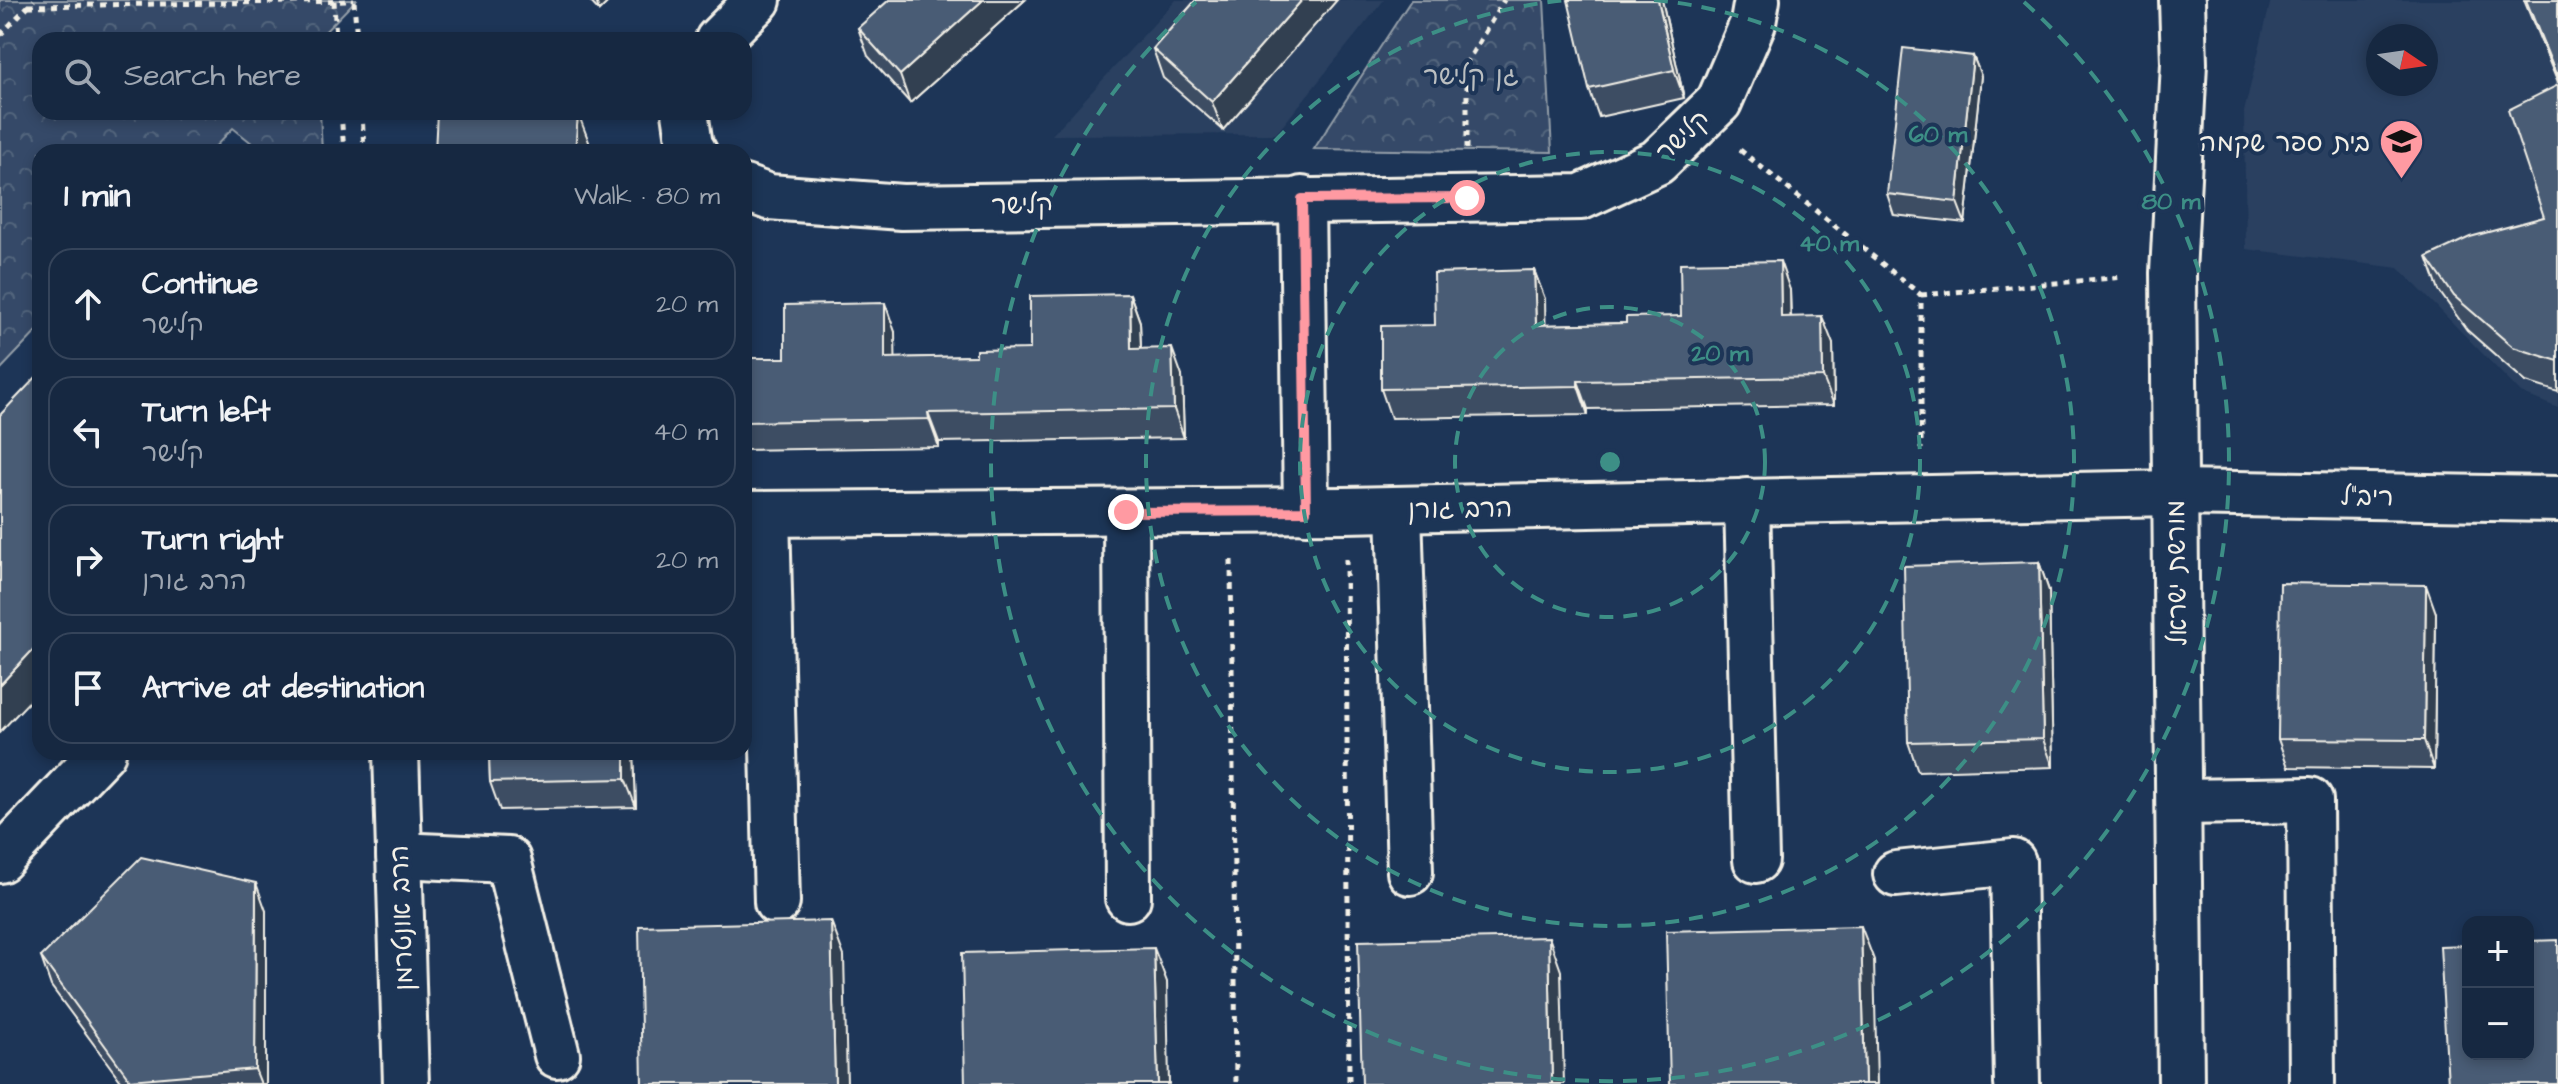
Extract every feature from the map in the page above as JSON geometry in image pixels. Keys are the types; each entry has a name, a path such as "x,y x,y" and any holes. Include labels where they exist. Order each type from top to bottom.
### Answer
{"street":[{"path":"726,32 758,0"},
{"name":"קלישר","path":"752,191 769,197 902,207 1581,197 1657,162 1719,102 1753,23 1757,0"},
{"name":"מורשת ישראל","path":"2181,1084 2173,273 2184,63 2182,0"},
{"name":"מורשת ישראל","path":"2184,63 2203,0"},
{"path":"686,120 690,144"},
{"path":"1302,199 1326,510"},
{"name":"הרב גורן","path":"755,514 1399,509 2175,493"},
{"name":"ריב\"ל","path":"2175,493 2558,499"},
{"path":"1747,501 1756,860"},
{"path":"1399,509 1410,872"},
{"path":"1126,512 1128,898"},
{"path":"755,514 777,902"},
{"path":"0,860 95,760"},
{"name":"הרב אונטרמן","path":"396,760 406,1084"},
{"path":"2179,802 2310,800 2312,1084"},
{"path":"399,855 508,860 557,1055"},
{"path":"1896,874 2013,862 2017,1084"}],"path":[{"path":"0,35 34,0"},
{"path":"1467,198 1467,62 1504,0"},
{"path":"334,1 336,32"},
{"path":"28,6 354,1 356,32"},
{"path":"1702,119 1921,295 2173,273"},
{"path":"342,120 343,144"},
{"path":"362,120 364,144"},
{"path":"1921,295 1921,498"},
{"path":"1326,510 1349,1084"},
{"path":"1231,511 1236,1084"}],"shaded area":[{"path":"1176,0 1384,0 1276,134 1052,135"},
{"name":"בית ספר שקמה","path":"2271,0 2558,0 2558,408 2521,393 2399,268 2246,249 2244,112"}],"green space":[{"path":"0,0 356,0 325,32 32,32 32,120 320,120 322,144 253,144 233,128 218,144 32,144 32,336 0,370"},
{"name":"גן קלישר","path":"1411,0 1544,0 1552,152 1314,149"}],"building":[{"path":"889,0 983,0 900,75 858,28"},
{"path":"1196,0 1302,0 1212,102 1153,49"},
{"path":"1568,0 1658,0 1674,70 1589,89"},
{"path":"2526,0 2558,0 2558,79"},
{"path":"1903,48 1973,56 1957,202 1887,194"},
{"path":"2558,85 2558,361 2513,347 2454,296 2427,257 2470,237 2544,217 2508,110"},
{"path":"437,120 577,120 576,144 435,144"},
{"path":"1780,261 1781,317 1822,316 1823,377 1578,381 1578,386 1381,389 1381,326 1435,325 1434,273 1534,270 1536,325 1626,323 1626,317 1681,316 1680,263"},
{"path":"1130,294 1131,349 1172,348 1174,409 928,413 929,419 752,422 752,358 785,358 785,305 885,303 885,358 976,356 976,350 1030,349 1030,296"},
{"path":"32,381 32,651 0,685 0,415"},
{"path":"2039,562 2043,739 1908,742 1904,566"},
{"path":"2280,583 2426,585 2424,740 2278,739"},
{"path":"489,760 625,760 625,779 490,782"},
{"path":"141,857 256,883 255,1069 130,1080 41,957"},
{"path":"831,921 835,1084 642,1084 639,926"},
{"path":"1861,926 1865,1084 1670,1084 1666,931"},
{"path":"1549,937 1552,1084 1362,1084 1358,941"},
{"path":"2558,940 2558,1084 2448,1084 2440,946 2462,945 2462,1060 2534,1060 2534,941"},
{"path":"1154,948 1158,1084 965,1084 962,953"}],"place":[{"name":"בית ספר שקמה","path":"2401,181"}],"route":[{"path":"1126,512 1306,511 1302,199 1467,198"}]}
